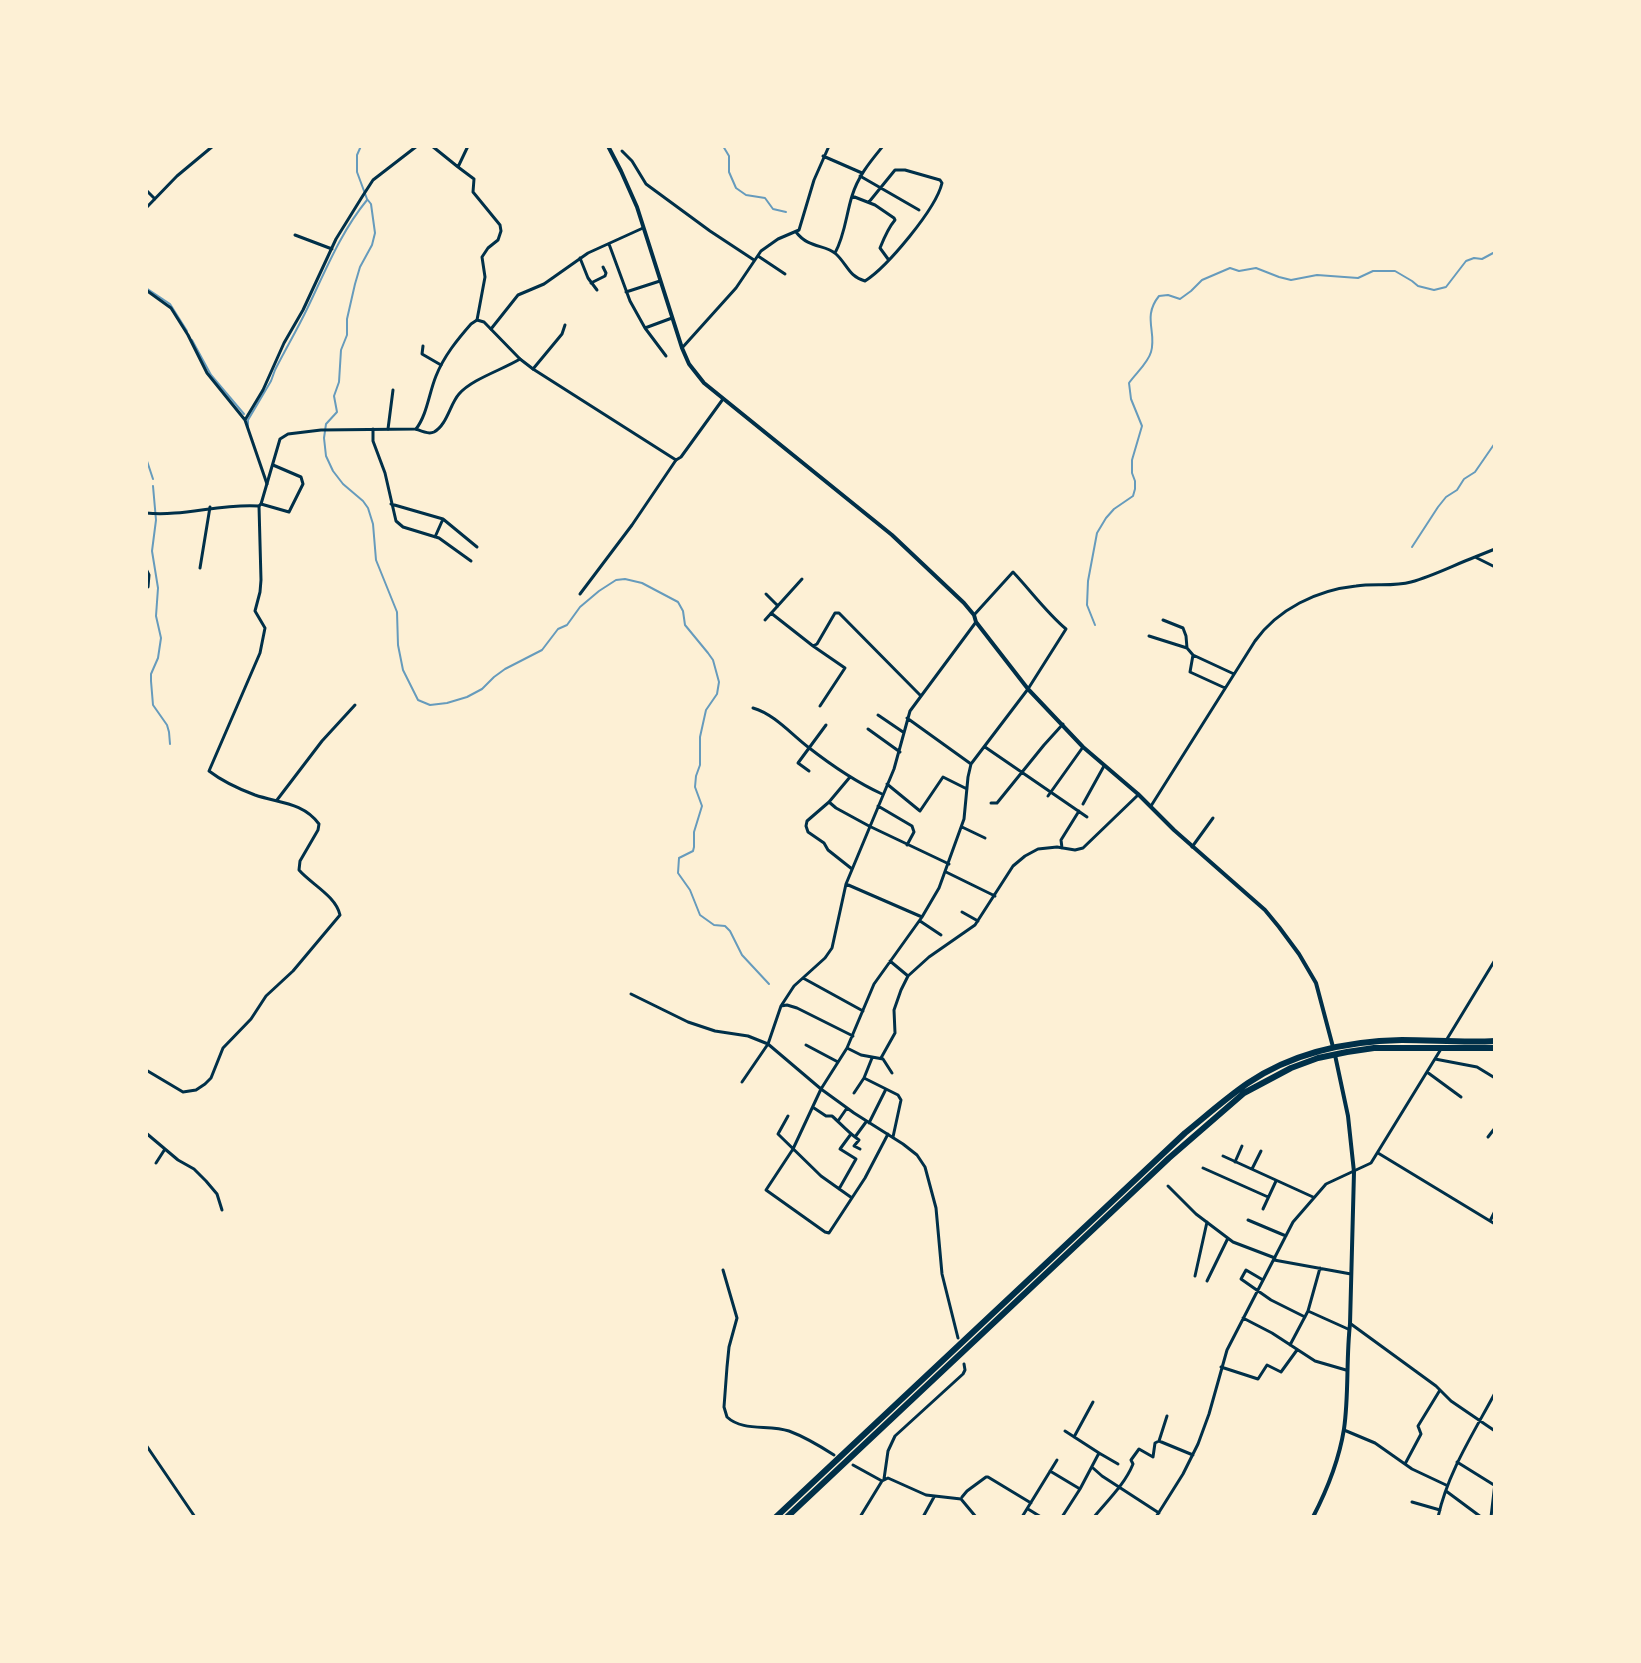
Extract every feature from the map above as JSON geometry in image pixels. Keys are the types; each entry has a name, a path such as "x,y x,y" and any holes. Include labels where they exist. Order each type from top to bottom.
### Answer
{"highway":[{"path":"776,1517 1185,1133 1249,1082 1303,1055 1355,1043 1495,1041"},
{"path":"787,1517 1169,1158 1244,1093 1291,1068 1347,1052 1388,1048 1495,1048"}],"main road":[{"path":"608,146 631,192 682,348 695,372 723,399 892,535 944,583 974,615 976,622 1028,689 1083,747 1265,910 1313,978 1325,1014 1350,1129 1354,1172 1344,1430 1334,1469 1313,1517"}],"street":[{"path":"146,208 177,176 213,146"},
{"path":"245,420 263,390 332,249 370,184 417,146"},
{"path":"432,146 474,179 473,192 501,228 498,240 482,257 485,277 477,320"},
{"path":"458,167 468,146"},
{"path":"682,348 736,288 756,258 773,242 801,227 806,204 829,146"},
{"path":"835,253 842,241 852,196 861,174 883,146"},
{"path":"622,151 646,184 710,231 785,274"},
{"path":"823,156 861,174 919,210"},
{"path":"796,232 809,244 835,253 851,274 861,281 868,279 912,234 938,195 942,183 895,170 869,202"},
{"path":"146,190 155,199"},
{"path":"852,196 869,202 895,220 888,227 880,248 888,259"},
{"path":"491,329 518,295 544,284 580,258 643,228"},
{"path":"295,235 332,249"},
{"path":"609,244 626,292 645,328 666,356"},
{"path":"580,258 597,290"},
{"path":"591,283 605,276 603,267"},
{"path":"626,292 660,281"},
{"path":"146,290 171,308 207,373 245,420 267,484"},
{"path":"645,328 672,318"},
{"path":"416,429 441,365 459,338 477,320 484,322 533,369 676,460"},
{"path":"533,369 562,334 565,325"},
{"path":"423,346 422,354 441,365"},
{"path":"146,1070 183,1092 196,1090 205,1084 211,1078 223,1048 340,915 334,903 299,870 299,863 316,835 318,823 302,809 244,790 209,771 255,667 264,632 264,625 255,612 261,580 260,505 282,437 333,429 416,429 433,432 444,420 457,395 520,359"},
{"path":"388,429 393,390"},
{"path":"580,594 723,399"},
{"path":"373,429 373,441 398,524 435,537 471,561"},
{"path":"149,513 229,505 260,505 289,512 303,484 301,477 273,465"},
{"path":"391,504 443,519 477,547"},
{"path":"200,568 210,507"},
{"path":"435,537 443,519"},
{"path":"1150,807 1265,627 1296,605 1319,595 1355,586 1411,582 1495,549"},
{"path":"1475,557 1495,567"},
{"path":"146,569 148,587"},
{"path":"864,1078 899,1096 901,1100 890,1136 831,1232 827,1233 767,1191 766,1187 793,1149 821,1089 847,1048 874,984 936,895 962,827 971,764 1028,689 1066,629 1013,572 974,615"},
{"path":"765,620 802,579"},
{"path":"766,594 778,606"},
{"path":"771,613 845,668 820,706"},
{"path":"813,646 835,613 839,613 920,695"},
{"path":"1163,620 1183,628 1187,648"},
{"path":"742,1082 768,1044 781,1006 794,986 832,948 846,884 900,752 907,718 920,695 976,622"},
{"path":"1149,636 1187,648 1193,655 1234,674"},
{"path":"1193,655 1190,672 1225,688"},
{"path":"277,800 322,741 355,705"},
{"path":"753,708 787,729 850,777 883,794"},
{"path":"878,715 903,732"},
{"path":"907,718 971,764"},
{"path":"991,803 997,803 1063,724"},
{"path":"809,771 796,762 826,725"},
{"path":"868,729 900,752"},
{"path":"985,747 1049,794 1087,817"},
{"path":"1049,794 1083,747"},
{"path":"1083,804 1104,766"},
{"path":"850,777 829,802 807,821 806,826 808,832 852,869"},
{"path":"887,784 920,811 943,777 967,789"},
{"path":"881,1058 895,1033 894,1010 908,976 929,957 972,929 1009,871 1025,856 1044,848 1079,850 1086,846 1138,794"},
{"path":"829,802 869,826 949,864"},
{"path":"878,806 912,826 914,832 907,845"},
{"path":"1062,848 1062,838 1079,811"},
{"path":"1192,847 1213,818"},
{"path":"962,827 985,838"},
{"path":"946,872 995,896"},
{"path":"846,884 921,919 941,935"},
{"path":"962,912 978,921"},
{"path":"1092,1467 1158,1515 1193,1455 1231,1341 1298,1215 1329,1182 1370,1165 1495,960"},
{"path":"890,961 908,976"},
{"path":"803,978 863,1011"},
{"path":"631,994 688,1022 715,1031 748,1036 768,1044 821,1089 917,1155 925,1167 936,1208 942,1274 958,1338"},
{"path":"781,1006 797,1008 853,1036"},
{"path":"806,1045 838,1062"},
{"path":"847,1048 861,1055 884,1059 892,1073"},
{"path":"1436,1057 1473,1066 1495,1078"},
{"path":"854,1093 872,1058"},
{"path":"1427,1072 1461,1097"},
{"path":"839,1189 856,1159 840,1149 868,1122 886,1089"},
{"path":"812,1106 838,1121 859,1140 854,1146 860,1149"},
{"path":"838,1121 847,1108"},
{"path":"788,1116 778,1134 821,1176 852,1198"},
{"path":"1488,1137 1495,1128"},
{"path":"146,1133 206,1181 219,1198 222,1210"},
{"path":"1235,1162 1242,1146"},
{"path":"156,1163 165,1149"},
{"path":"1252,1169 1261,1151"},
{"path":"1378,1153 1495,1224"},
{"path":"1223,1156 1313,1197"},
{"path":"1203,1168 1268,1197"},
{"path":"1263,1209 1276,1181"},
{"path":"1168,1186 1186,1205 1237,1244 1274,1259 1351,1274"},
{"path":"1490,1221 1495,1211"},
{"path":"1248,1220 1286,1236"},
{"path":"1195,1276 1207,1222"},
{"path":"1207,1281 1228,1238"},
{"path":"1290,1345 1308,1311 1320,1268"},
{"path":"723,1270 737,1318 729,1347 724,1407 727,1417 735,1423 785,1429 834,1455"},
{"path":"1263,1280 1246,1270 1241,1279 1305,1317"},
{"path":"1308,1311 1350,1327 1495,1431"},
{"path":"1243,1318 1315,1361 1346,1370"},
{"path":"1221,1367 1258,1379 1267,1365 1281,1372 1297,1350"},
{"path":"860,1517 883,1480 895,1436 963,1374 964,1364"},
{"path":"1405,1464 1421,1434 1418,1426 1440,1390"},
{"path":"1438,1517 1457,1462 1495,1393"},
{"path":"1074,1437 1093,1402"},
{"path":"1094,1517 1133,1466 1131,1460 1136,1451 1139,1449 1153,1457 1155,1443 1159,1441 1167,1416"},
{"path":"1344,1430 1382,1448 1446,1488 1481,1517"},
{"path":"1065,1431 1118,1464"},
{"path":"1159,1441 1193,1455"},
{"path":"146,1445 195,1517"},
{"path":"1062,1517 1099,1453"},
{"path":"1022,1517 1057,1460"},
{"path":"1457,1462 1495,1484 1491,1517"},
{"path":"853,1465 883,1480 892,1480 926,1495 961,1499 976,1517"},
{"path":"1050,1471 1080,1489"},
{"path":"961,1499 967,1491 988,1477 1031,1503"},
{"path":"923,1517 934,1497"},
{"path":"1412,1502 1440,1510"},
{"path":"1028,1509 1041,1517"}],"waterway":[{"path":"361,146 357,155 357,172 371,204 375,233 355,284 334,396 337,412 326,424 324,438 326,456 333,471 368,508 373,524 376,560 397,612 398,645 403,670 418,700 430,705 447,703 482,689 505,669 542,650 580,607 616,580 642,583 678,602 685,625 713,660 719,682 717,694 706,710 700,737 700,765 695,787 702,806 694,832 694,847 693,851 679,858 678,873 690,890 700,915 714,925 725,926 742,955 769,984"},
{"path":"723,146 729,156 729,172 736,188 746,195 765,198 773,209 786,212"},
{"path":"248,427 248,420 271,381 334,253 367,200"},
{"path":"1095,625 1087,605 1097,533 1114,509 1133,496 1135,489 1132,460 1142,426 1131,399 1129,383 1151,352 1151,311 1159,296 1180,299 1202,280 1230,268 1239,271 1256,268 1291,280 1317,275 1358,278 1373,271 1395,271 1418,286 1434,290 1446,287 1466,261 1482,259 1495,252"},
{"path":"146,288 170,304 187,331"},
{"path":"192,340 211,375 244,414"},
{"path":"1412,547 1438,507 1464,479 1475,472 1495,443"},
{"path":"146,458 153,479"},
{"path":"153,486 156,520 152,551 158,588 156,616 161,638 151,681 153,705 167,725 170,744"}]}
